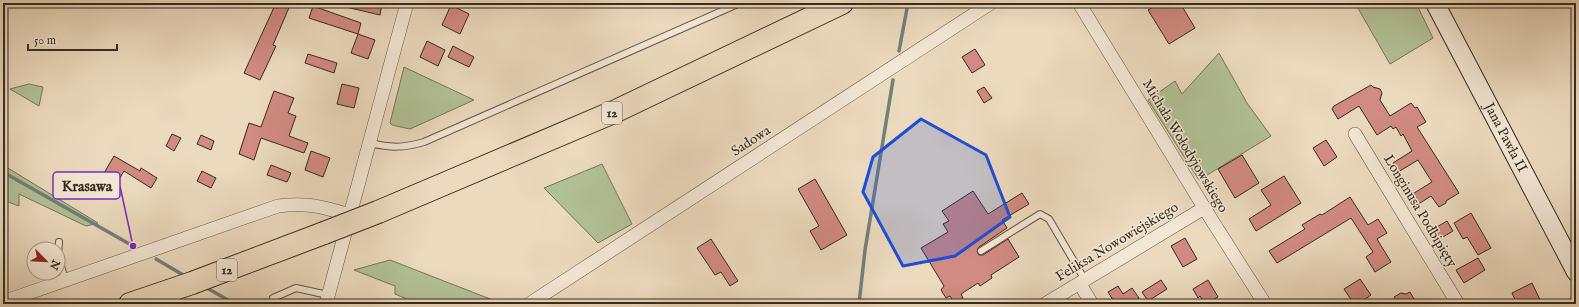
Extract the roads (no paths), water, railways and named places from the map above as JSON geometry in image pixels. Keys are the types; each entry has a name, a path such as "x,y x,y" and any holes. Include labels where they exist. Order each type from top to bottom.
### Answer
{"highway":[{"name":"12","path":"130,304 192,283 324,233 514,156 629,105 842,3"}],"main road":[{"name":"Jana Pawła II","path":"1435,3 1576,272"}],"street":[{"path":"327,300 407,3"},
{"name":"Sadowa","path":"528,304 990,3"},
{"name":"Michała Wołodyjowskiego","path":"1079,3 1204,208 1265,304"},
{"name":"Longinusa Podbipięty","path":"1355,134 1458,304"},
{"path":"66,280 278,206 298,203 350,215"},
{"name":"Feliksa Nowowiejskiego","path":"1046,304 1204,208"},
{"path":"3,302 62,281"},
{"path":"1082,282 1092,304"}],"lane":[{"path":"370,143 389,147 406,148 424,142 740,3"},
{"path":"981,251 1040,214 1048,219 1082,282"},
{"path":"273,298 296,288 327,300"}],"waterway":[{"path":"899,51 908,3"},
{"path":"859,304 865,250 893,80"},
{"path":"3,172 133,246"},
{"path":"156,259 185,276"},
{"path":"207,288 235,304"}],"place":[{"name":"Krasawa","path":"133,246"}]}
